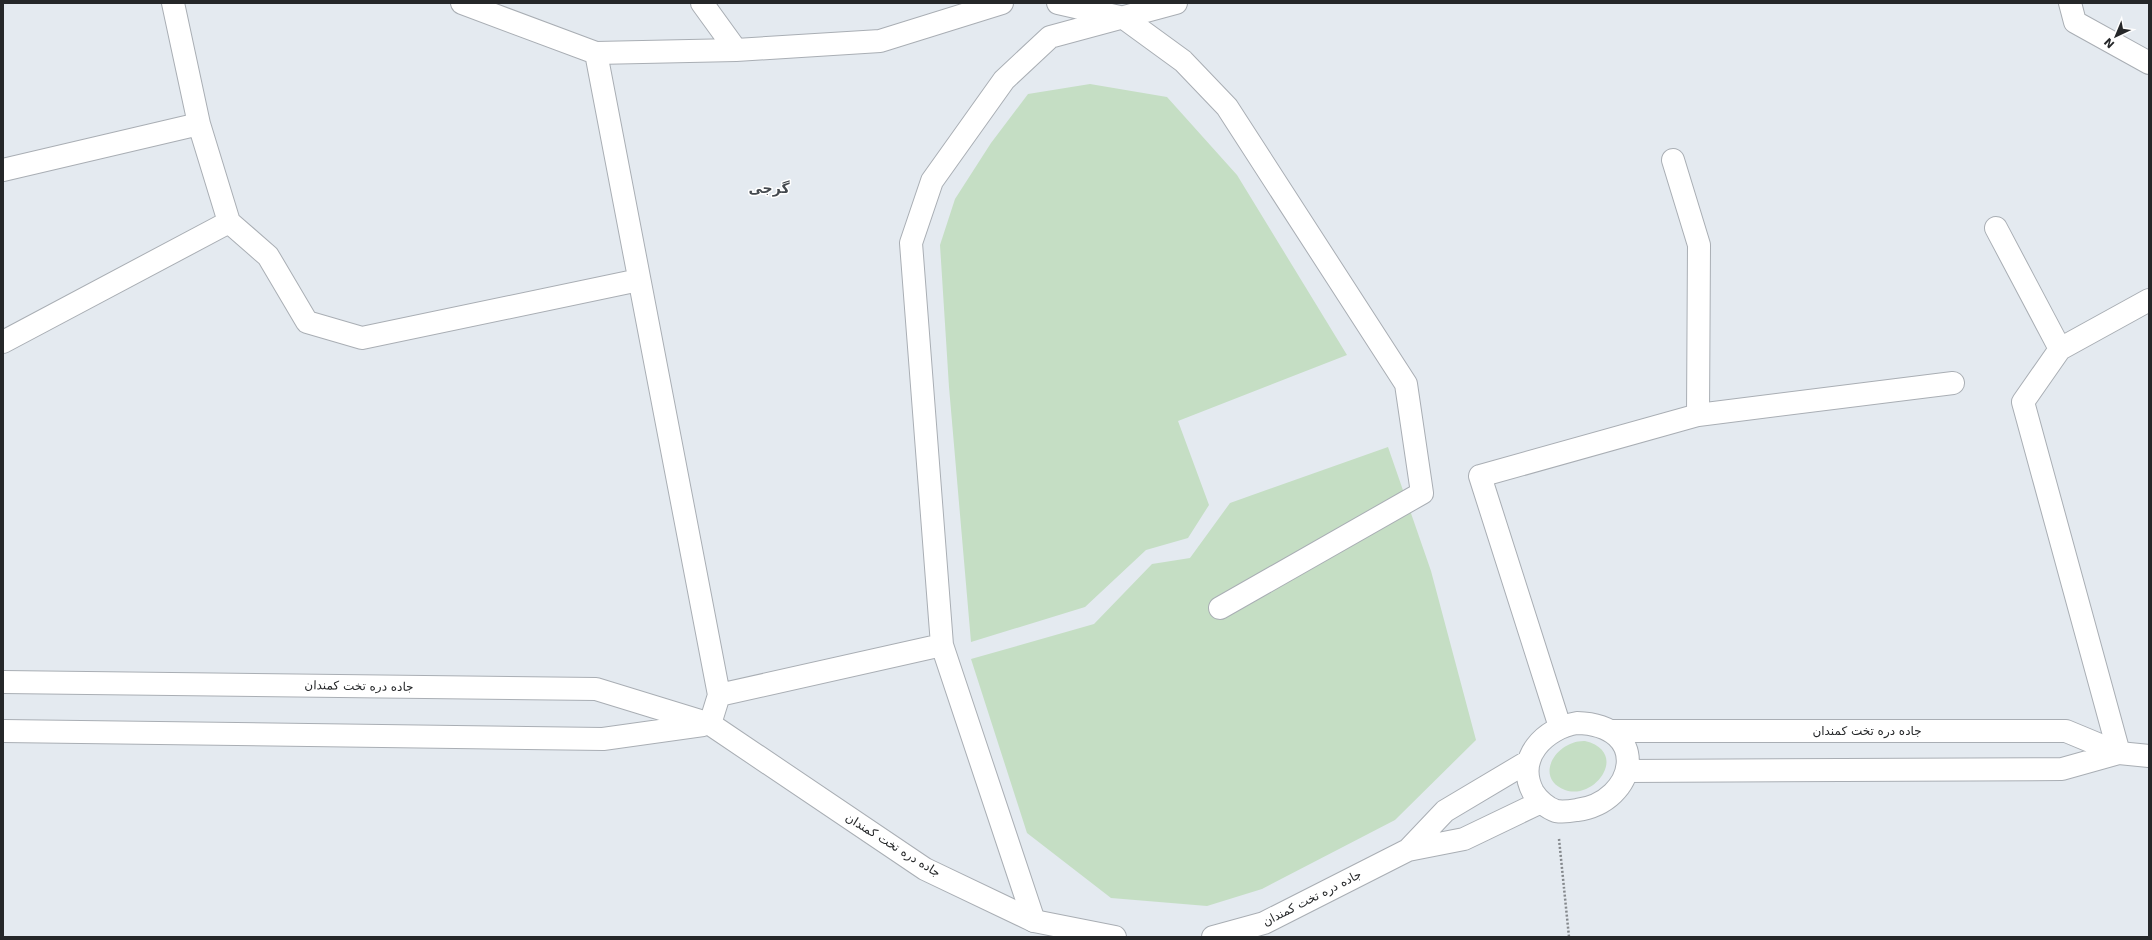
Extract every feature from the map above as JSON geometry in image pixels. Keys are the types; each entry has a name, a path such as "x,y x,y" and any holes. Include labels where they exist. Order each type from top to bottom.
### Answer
{"street":[{"path":"173,3 200,124 229,222 268,256 307,322 362,338 639,280"},
{"path":"462,3 596,53 736,50 880,41 1002,3"},
{"path":"702,3 736,50"},
{"path":"1058,3 1124,18 1183,61 1227,107 1406,384 1422,493 1220,608"},
{"path":"1034,921 942,645 912,243 932,181 1004,80 1050,37 1176,3"},
{"path":"2070,3 2074,22 2149,63"},
{"path":"3,731 603,739 710,724 719,695 596,53"},
{"path":"3,170 200,124"},
{"path":"1673,160 1699,245 1698,415"},
{"path":"3,342 229,222"},
{"path":"1996,228 2060,349"},
{"path":"2119,753 2023,402 2060,349 2149,300"},
{"path":"1560,727 1480,476 1698,415 1953,383"},
{"path":"719,695 942,645"},
{"name":"جاده دره تخت کمندان","path":"3,682 596,689 710,724 925,869 1034,921 1115,937"},
{"path":"1577,722 1601,725 1610,731 1619,737 1628,753 1627,771 1621,783 1613,793 1600,803 1581,810 1549,806 1535,795 1530,783 1527,769 1532,751 1541,740 1560,727 1577,722"},
{"name":"جاده دره تخت کمندان","path":"1610,731 2066,731 2119,753 2149,756"},
{"name":"جاده دره تخت کمندان","path":"1627,771 2062,769 2119,753"},
{"name":"جاده دره تخت کمندان","path":"1408,850 1445,811 1529,760"},
{"name":"جاده دره تخت کمندان","path":"1213,937 1264,924 1408,850 1464,839 1549,806"}],"path":[{"path":"1549,806 1569,937"}],"green space":[{"path":"1090,84 1167,97 1237,175 1347,355 1178,421 1209,505 1188,538 1146,550 1085,607 971,642 949,387 940,245 955,199 991,143 1028,94"},
{"path":"1388,447 1431,571 1476,740 1395,820 1262,889 1207,906 1111,898 1027,833 971,659 1094,624 1152,564 1190,558 1230,503"},
{"path":"1585,741 1598,747 1605,755 1606,764 1603,774 1587,789 1576,792 1565,790 1555,784 1551,777 1550,769 1552,761 1557,753 1565,747 1575,742"}],"district":[{"name":"گرجی","path":"769,188"}]}
